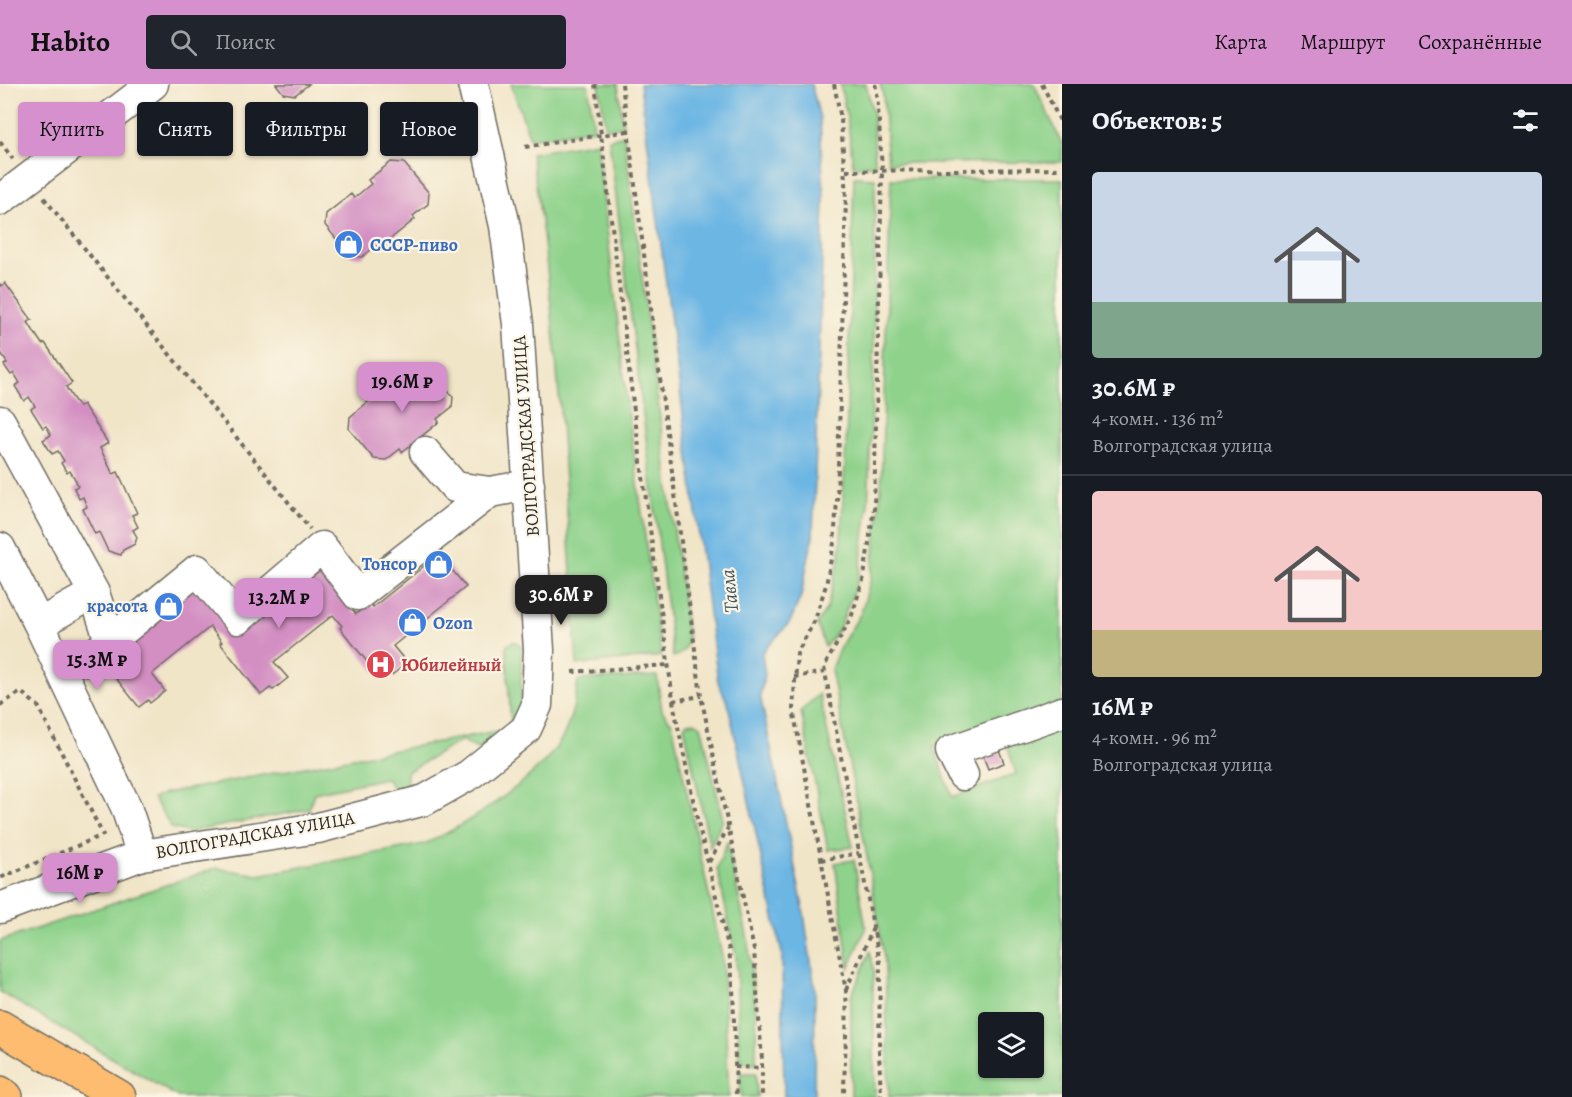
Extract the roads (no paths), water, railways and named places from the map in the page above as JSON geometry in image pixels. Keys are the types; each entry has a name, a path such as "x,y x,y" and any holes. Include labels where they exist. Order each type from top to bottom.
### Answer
{"main road":[{"path":"0,1027 119,1097"},
{"path":"0,1094 5,1097"}],"street":[{"path":"0,200 153,84"},
{"name":"ВОЛГОГРАДСКАЯ УЛИЦА","path":"0,908 142,855 318,828 425,801 469,775 526,729 537,705 539,650 518,324 505,226 473,84"},
{"path":"0,420 94,593 110,641"},
{"path":"425,452 454,487 490,492 529,485"},
{"path":"87,660 197,570 238,619 322,547 358,595 490,492"},
{"path":"0,548 39,624 126,807 142,855"},
{"path":"39,624 94,593"},
{"path":"963,775 951,751 1062,712"}],"water":[{"name":"Тавла","path":"640,84 811,84 820,118 824,200 813,536 801,596 790,622 762,653 765,675 760,695 803,907 815,989 814,1097 784,1097 782,954 728,704 718,682"}],"place":[{"name":"СССР-пиво","path":"349,245"},
{"name":"Тонсор","path":"438,564"},
{"name":"красота","path":"169,606"},
{"name":"Ozon","path":"412,623"},
{"name":"Юбилейный","path":"380,665"}]}
